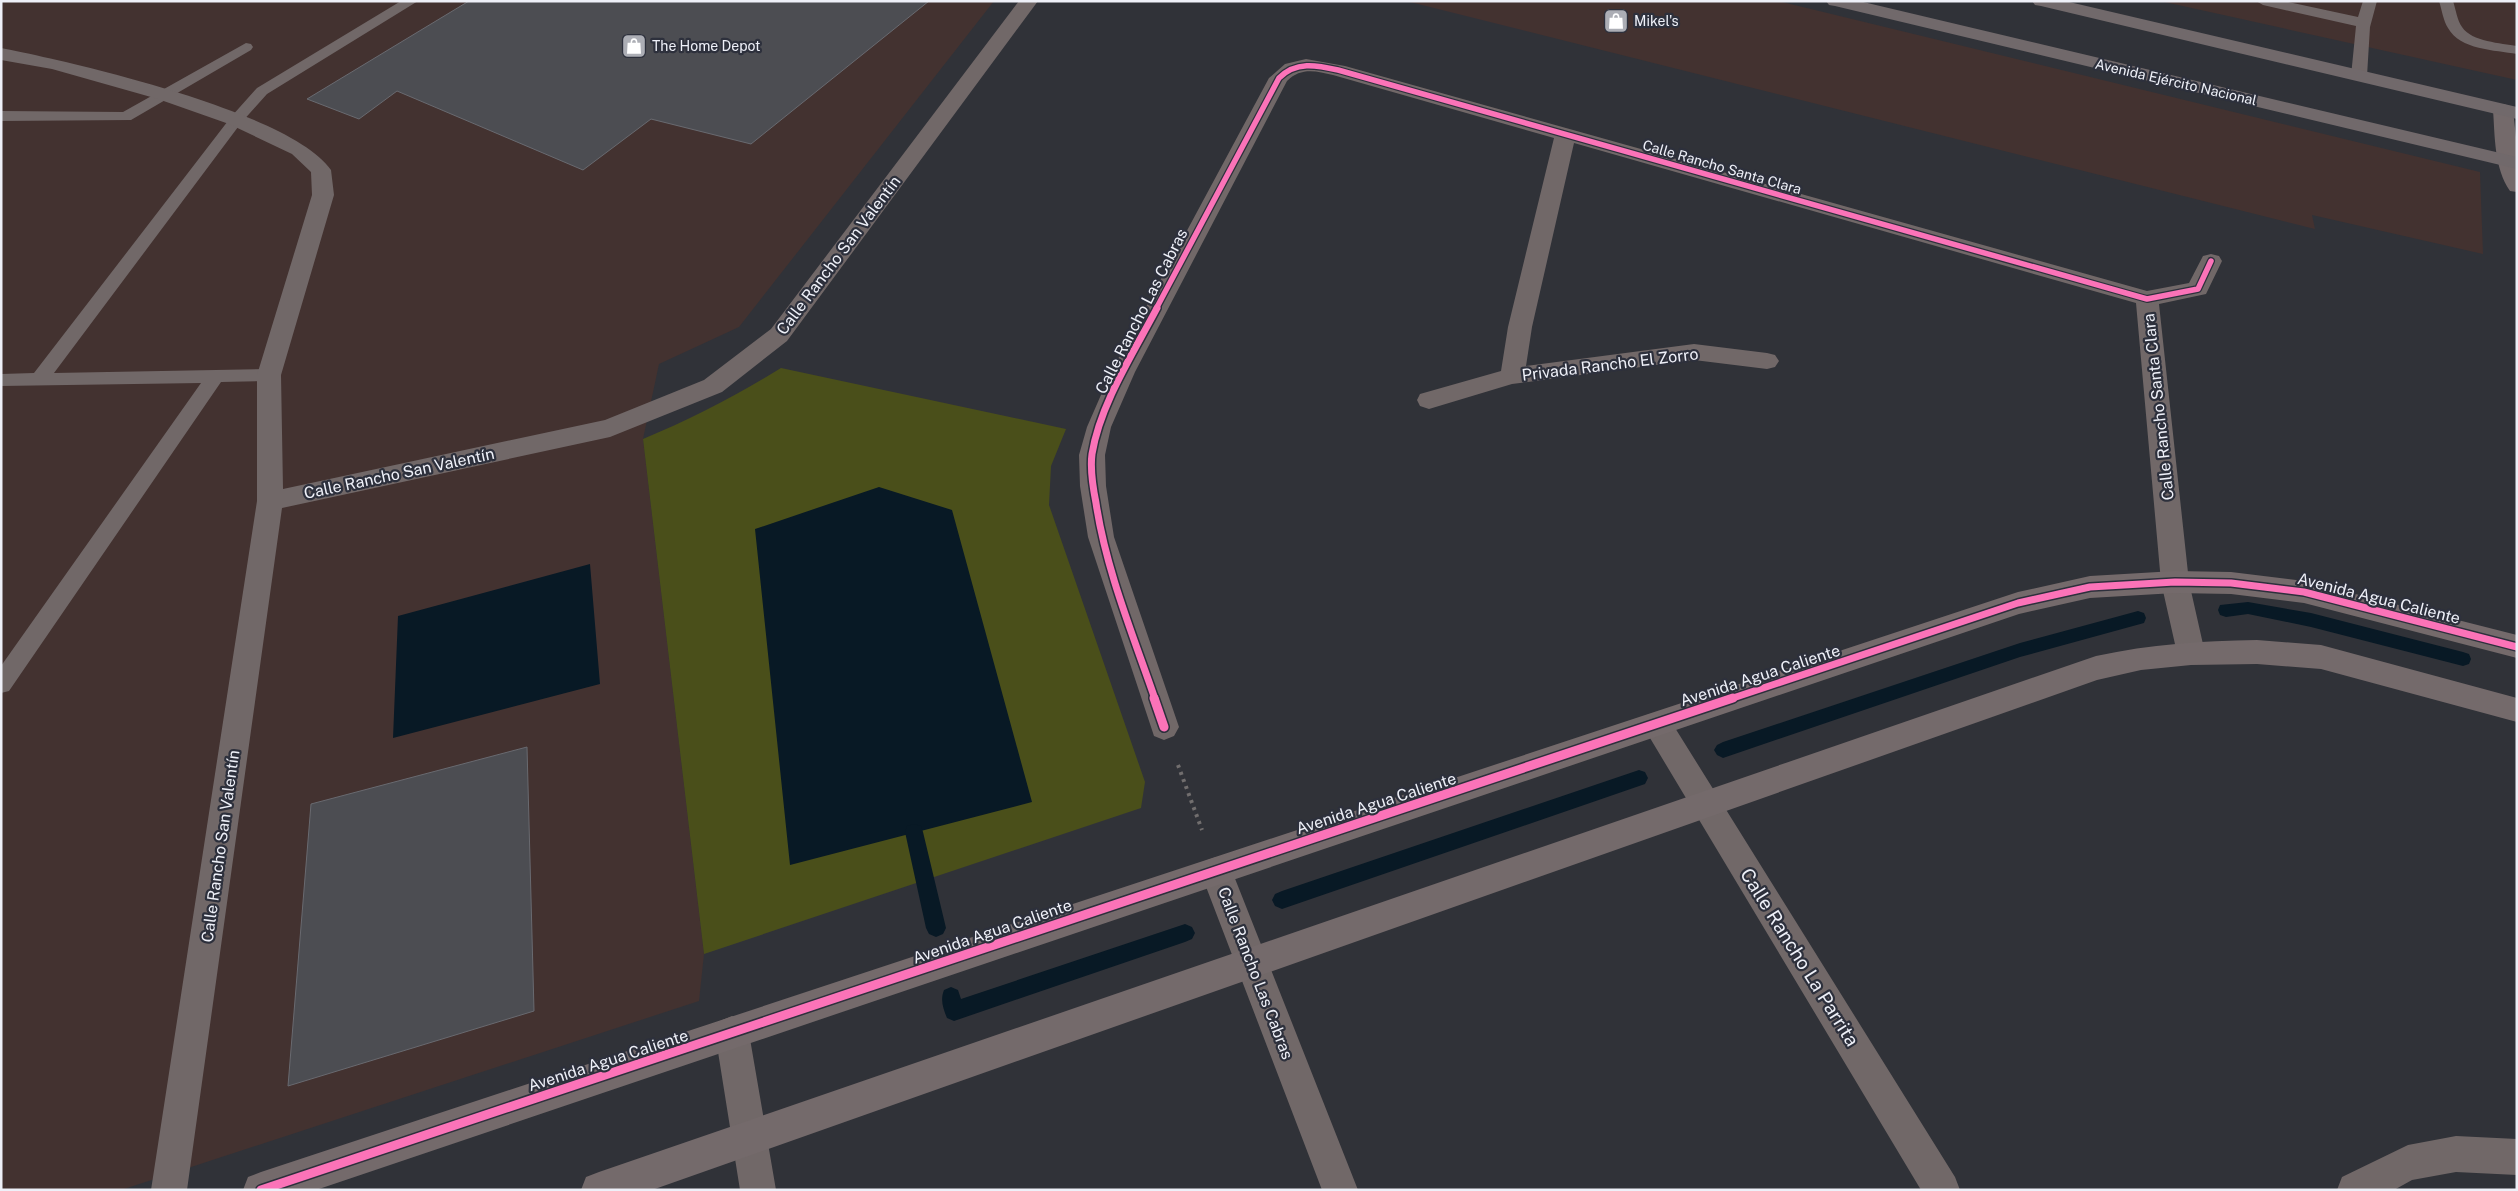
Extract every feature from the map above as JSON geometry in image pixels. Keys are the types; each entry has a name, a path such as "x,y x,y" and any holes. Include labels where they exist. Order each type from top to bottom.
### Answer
{"main road":[{"name":"Avenida Ejército Nacional","path":"1835,1 2513,162"},
{"path":"2041,1 2510,111"}],"street":[{"name":"Calle Rancho San Valentín","path":"169,1190 270,501 610,428 713,386 779,335 1029,1"},
{"path":"1,54 54,64 165,95 236,120 299,150 321,170 323,195 269,375 270,501"},
{"name":"Calle Rancho Santa Clara","path":"1289,68 1303,65 1338,70 1565,136 2147,299 2175,582 2192,653"},
{"name":"Calle Rancho Las Cabras","path":"1164,727 1101,537 1093,486 1092,455 1099,427 1123,372 1279,78 1289,68"},
{"path":"2510,111 2513,162 2517,186"},
{"name":"Privada Rancho El Zorro","path":"1512,376 1520,327 1565,136"},
{"path":"2147,299 2198,289 2211,261"},
{"name":"Privada Rancho El Zorro","path":"1430,400 1512,376 1694,352 1767,360"},
{"name":"Avenida Agua Caliente","path":"261,1190 2018,604 2090,588 2175,582 2232,583 2304,592 2517,647"},
{"path":"599,1190 2096,668 2141,658 2192,653 2257,652 2321,657 2517,710"},
{"name":"Calle Rancho La Parrita","path":"1657,724 1942,1190"},
{"name":"Calle Rancho Las Cabras","path":"1216,870 1340,1190"},
{"path":"732,1033 751,1137 758,1190"},
{"path":"2355,1190 2408,1163 2417,1161 2456,1154 2517,1157"}],"lane":[{"path":"38,381 236,120 262,91 411,1"},
{"path":"2263,1 2364,23"},
{"path":"2360,76 2364,23 2370,1"},
{"path":"2446,1 2455,29 2459,34 2471,40 2517,50"},
{"path":"1,116 126,117 246,47"},
{"path":"1,684 216,375"},
{"path":"1,380 38,381 269,375"}],"shaded area":[{"path":"1,1 994,1 739,327 659,364 643,439 704,954 699,1001 121,1190 1,1190"},
{"path":"1406,1 1778,1 2480,172 2483,254 2312,215 2315,229"},
{"path":"2160,1 2517,1 2517,80"}],"green space":[{"path":"781,368 1066,429 1051,466 1049,505 1145,782 1141,808 704,954 643,439 714,406"}],"water":[{"path":"879,487 952,510 1032,802 790,865 755,529"},
{"path":"590,564 600,684 393,738 398,616"}],"building":[{"name":"The Home Depot","path":"469,1 929,1 751,144 651,119 583,170 397,91 359,119 307,99"},
{"path":"527,747 534,1011 288,1086 311,804"}],"waterway":[{"path":"2226,610 2248,608 2311,620 2463,659"},
{"path":"1723,750 2020,650 2138,618"},
{"path":"1282,900 1639,778"},
{"path":"914,832 936,928"},
{"path":"951,997 954,1011 1185,933"}],"cycle path":[{"path":"1164,727 1101,537 1093,486 1092,455 1099,427 1123,372 1279,78 1292,68 1314,65 1338,70 2147,299 2198,289 2211,261"},
{"path":"261,1190 2018,603 2090,587 2175,582 2231,583 2304,592 2517,647"}],"place":[{"name":"Mikel's","path":"1616,21"},
{"name":"The Home Depot","path":"634,46"}]}
